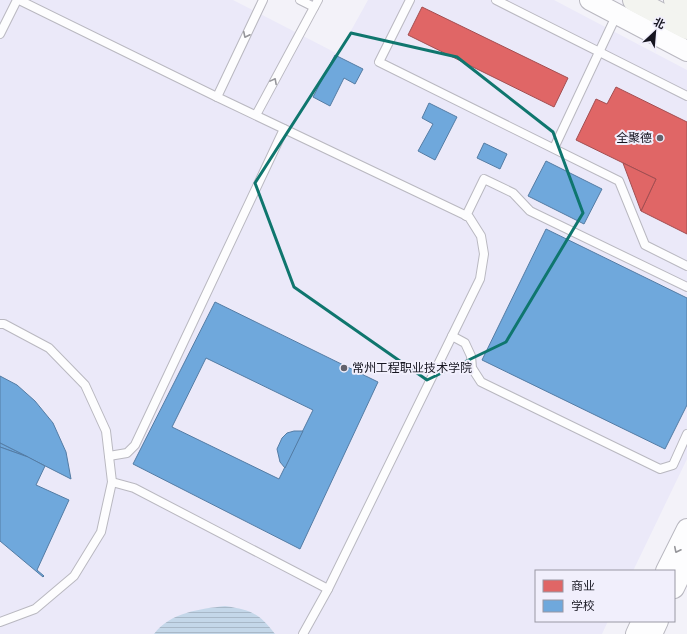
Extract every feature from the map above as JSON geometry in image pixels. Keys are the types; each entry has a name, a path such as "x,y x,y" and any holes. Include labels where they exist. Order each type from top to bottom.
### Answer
{"main road":[{"path":"634,0 687,28"},
{"path":"675,0 687,6"}],"street":[{"path":"590,0 687,51"},
{"path":"666,570 687,529"},
{"path":"675,586 687,561"},
{"path":"636,634 642,622"},
{"path":"652,634 658,622"}],"lane":[{"path":"0,34 18,0 216,97 469,217 481,236 484,254 480,279 328,589 303,634"},
{"path":"216,97 263,0"},
{"path":"256,115 316,4 300,0"},
{"path":"410,0 379,62 619,181 645,245 687,266"},
{"path":"496,0 687,96"},
{"path":"554,148 617,14"},
{"path":"109,456 127,453 135,445 284,129"},
{"path":"466,216 484,179 513,193 530,211 687,287"},
{"path":"0,324 4,324 50,348 85,385 106,432 112,482 101,532 74,576 35,609 0,622"},
{"path":"452,336 465,343 471,356 472,368 481,382 660,469 673,465 687,434"},
{"path":"112,482 134,488 328,589"}],"highlighted area":[{"path":"351,33 457,57 553,132 583,213 506,342 427,380 294,287 255,183"}],"shaded area":[{"name":"常州工程职业技术学院","path":"0,0 233,0 338,54 368,0 554,0 687,70 687,459 633,570 535,570 535,622 608,622 602,634 0,634"}],"water":[{"path":"225,606 242,609 254,614 264,621 275,634 154,634 177,616 196,610"}],"building: 商业":[{"path":"422,7 568,78 554,107 408,35"},
{"path":"616,87 687,122 687,234 641,211 656,179 576,140 596,99 607,104"},
{"path":"623,163 656,179 641,211"}],"building: 学校":[{"path":"335,55 363,69 355,84 344,78 330,106 313,97"},
{"path":"429,103 457,117 435,160 418,151 433,124 422,118"},
{"path":"484,143 507,154 500,169 477,158"},
{"path":"546,161 602,189 584,224 528,196"},
{"path":"546,229 687,298 687,405 665,449 482,360"},
{"path":"215,302 378,382 300,549 133,464","holes":["206,358 313,410 279,479 172,427"]},
{"path":"0,376 17,385 35,401 53,423 66,452 71,479 0,443"},
{"path":"303,431 285,468 280,462 277,449 282,438 287,433"},
{"path":"0,443 28,457 0,447"},
{"path":"0,447 28,457 45,466 36,485 69,500 37,570 44,576 43,577 0,541"}],"place":[{"name":"全聚德","path":"660,138"},
{"name":"常州工程职业技术学院","path":"344,368"}]}
